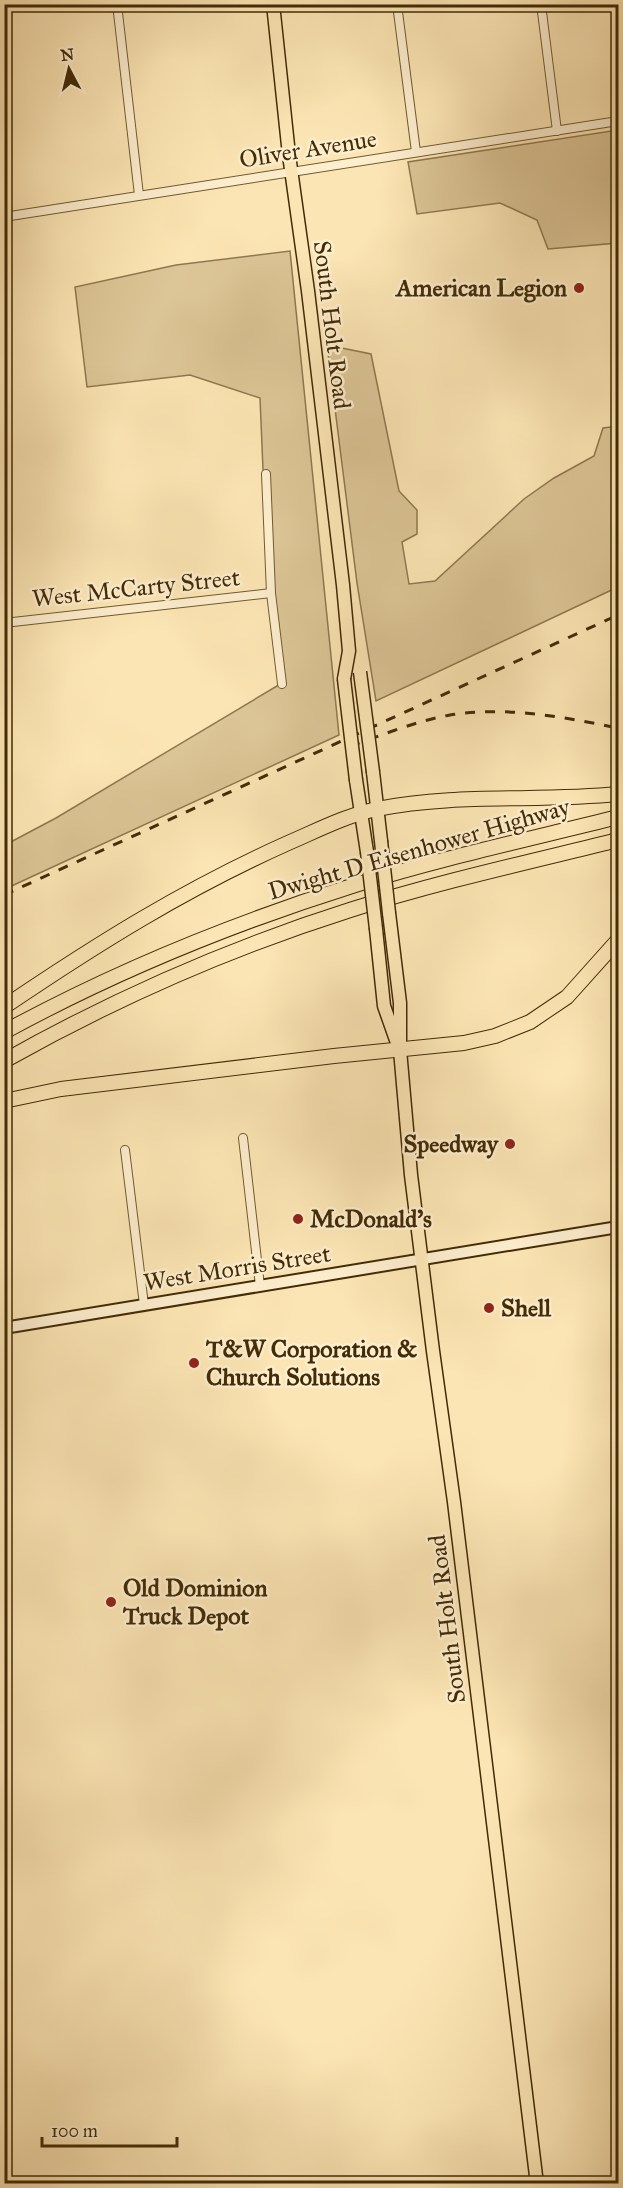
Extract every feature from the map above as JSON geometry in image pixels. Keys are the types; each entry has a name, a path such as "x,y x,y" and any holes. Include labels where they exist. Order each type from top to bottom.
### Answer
{"highway":[{"path":"4,1007 96,945 162,905 248,861 361,813 445,801 618,794"},
{"name":"Dwight D Eisenhower Highway","path":"4,1032 169,953 272,913 393,874 618,817"},
{"name":"Dwight D Eisenhower Highway","path":"4,1061 159,983 245,947 316,921 444,882 618,840"},
{"path":"4,1101 61,1089 480,1040 508,1032 530,1022 567,997 618,940"}],"main road":[{"name":"South Holt Road","path":"273,4 349,651 344,680 356,780 367,852 384,1006 399,1050"},
{"name":"South Holt Road","path":"349,651 360,672 373,772 400,1003 399,1050 411,1175 454,1502 537,2184"},
{"name":"West Morris Street","path":"4,1328 618,1227"}],"street":[{"path":"117,4 140,195"},
{"path":"397,4 416,152"},
{"path":"541,4 557,131"},
{"name":"Oliver Avenue","path":"4,217 618,121"},
{"path":"266,474 271,593 282,684"},
{"name":"West McCarty Street","path":"4,623 271,593"},
{"path":"243,1138 260,1286"},
{"path":"125,1150 144,1305"}],"shaded area":[{"path":"618,130 618,243 548,249 537,220 500,203 417,214 408,162"},
{"path":"290,251 339,735 5,889 5,845 56,818 282,683 268,589 260,398 190,375 87,387 75,287 176,265"},
{"path":"327,345 371,354 399,491 417,510 417,534 402,542 409,584 435,581 524,499 554,478 594,456 603,428 618,426 618,587 376,701 357,583"}],"railway":[{"path":"4,895 618,615"},
{"path":"350,746 425,721 471,713 535,714 618,728"}],"place":[{"name":"American Legion","path":"579,288"},
{"name":"Speedway","path":"510,1144"},
{"name":"McDonald's","path":"298,1219"},
{"name":"Shell","path":"489,1308"},
{"name":"T&W Corporation & Church Solutions","path":"194,1363"},
{"name":"Old Dominion Truck Depot","path":"111,1602"}]}
